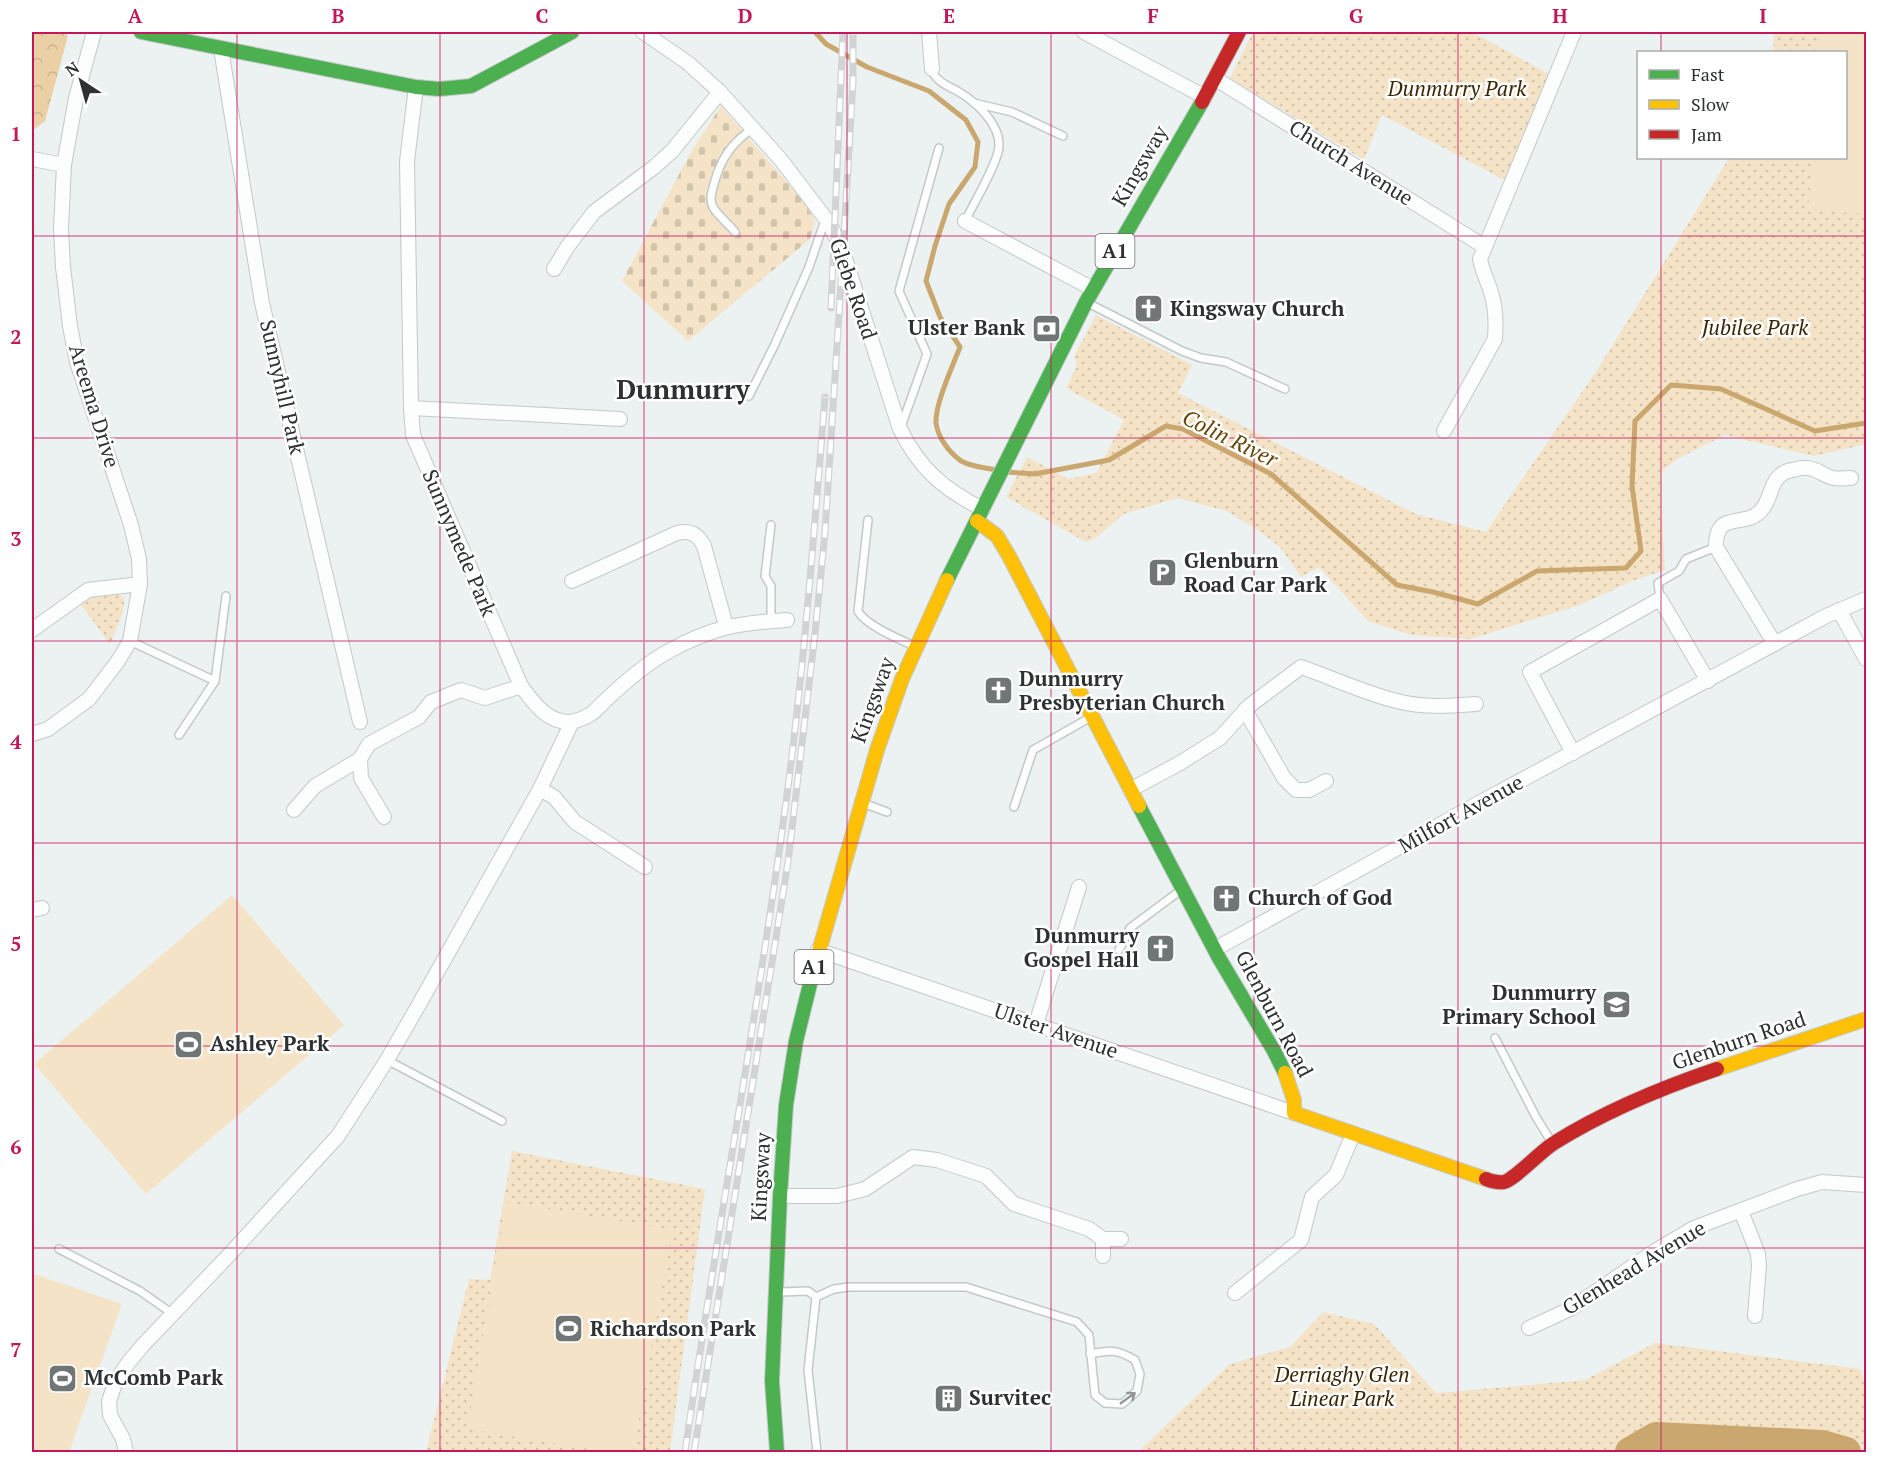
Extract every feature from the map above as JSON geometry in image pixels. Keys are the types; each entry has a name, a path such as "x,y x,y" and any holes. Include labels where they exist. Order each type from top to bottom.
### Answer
{"street":[{"name":"Areema Drive","path":"32,734 48,729 89,699 118,661 130,641 140,584 139,559 131,525 77,362 63,267 64,165 76,98 94,32"},
{"path":"141,32 176,35 221,49 416,87 439,89 471,86 572,32"},
{"name":"Glebe Road","path":"643,32 688,63 720,92 788,168 825,218 843,252 900,429 919,462 931,475 980,515"},
{"path":"930,32 932,69"},
{"path":"1084,32 1205,97"},
{"name":"Kingsway","path":"777,1452 772,1381 786,1105 796,1041 818,950 861,803 896,696 916,647 980,515 1086,302 1216,79 1239,32"},
{"path":"1444,431 1495,339 1497,322 1492,296 1480,259 1574,32"},
{"name":"Sunnyhill Park","path":"221,49 262,303 360,722"},
{"name":"Church Avenue","path":"1216,79 1485,247"},
{"name":"Sunnymede Park","path":"416,87 407,160 413,435 521,686 546,715 558,721 572,722"},
{"path":"554,269 594,212 672,151 720,92"},
{"path":"32,159 64,165"},
{"path":"965,221 1093,289"},
{"path":"411,408 620,419"},
{"path":"1775,644 1716,547 1715,534 1720,525 1751,518 1763,508 1773,483 1785,472 1807,468 1833,478 1851,478"},
{"name":"Glenburn Road","path":"980,515 997,536 1215,949 1280,1062 1296,1105 1294,1113 1495,1182 1505,1182 1552,1143 1654,1092 1866,1019"},
{"path":"572,581 676,533 686,531 700,538 705,546 726,626"},
{"path":"32,630 88,590 140,584"},
{"path":"1573,753 1530,672 1660,599 1708,681"},
{"name":"Milfort Avenue","path":"1215,949 1775,644 1839,610 1866,599"},
{"path":"1839,610 1866,659"},
{"path":"126,1452 123,1439 110,1415 109,1401 116,1382 128,1363 338,1136 387,1060 540,789 572,722 590,715 640,671 668,651 726,626 787,620"},
{"path":"1130,790 1220,738 1245,710 1301,667 1360,690 1400,702 1443,706 1476,704"},
{"path":"294,810 315,786 360,759 369,744 419,717 431,702 461,690 485,698 521,686"},
{"path":"1245,710 1284,778 1296,790 1309,790 1326,781"},
{"path":"360,759 361,778 384,817"},
{"path":"540,789 554,797 575,822 645,867"},
{"path":"1036,1024 1079,887"},
{"name":"Ulster Avenue","path":"818,950 1294,1113"},
{"path":"1234,1293 1301,1240 1312,1197 1336,1175 1353,1134"},
{"path":"780,1196 837,1196 865,1189 914,1157 938,1160 993,1180 1014,1204 1089,1229 1102,1239 1121,1239"},
{"name":"Glenhead Avenue","path":"1528,1328 1572,1308 1655,1251 1694,1228 1797,1189 1822,1182 1866,1185"},
{"path":"1741,1211 1758,1254 1755,1316"},
{"path":"1102,1239 1103,1256"}],"lane":[{"path":"932,69 933,75 963,94 988,119 994,127 999,145 997,157 965,221"},
{"path":"972,102 1012,112 1063,136"},
{"path":"735,232 713,206 710,196 719,164 737,142 753,128"},
{"path":"900,429 927,354 899,291 939,148"},
{"path":"749,396 809,267 825,218"},
{"path":"1086,302 1182,351 1201,358 1226,362 1285,389"},
{"path":"868,520 858,611 861,616 882,630 916,647"},
{"path":"771,525 765,576 771,586 771,621"},
{"path":"1660,599 1658,583 1679,571 1686,559 1716,547"},
{"path":"179,735 215,681 226,596"},
{"path":"130,641 215,681"},
{"path":"1014,807 1033,750 1093,715"},
{"path":"861,803 887,812"},
{"path":"1119,950 1130,928 1183,888"},
{"path":"1495,1038 1552,1143"},
{"path":"387,1060 502,1121"},
{"path":"59,1249 140,1291 173,1314"},
{"path":"816,1297 834,1289 849,1287 966,1287 1077,1322 1089,1335 1090,1354 1095,1395 1105,1403 1122,1404 1137,1391 1140,1374 1135,1360 1121,1352 1104,1351 1090,1354"},
{"path":"776,1292 808,1291 816,1297"},
{"path":"816,1297 808,1370 818,1452"}],"green space":[{"path":"32,32 63,32 68,36 45,121 32,131"},
{"name":"Dunmurry Park","path":"1253,32 1472,32 1549,74 1506,181 1382,115 1364,160 1230,78"},
{"name":"Jubilee Park","path":"1774,32 1866,32 1866,444 1814,456 1725,435 1677,459 1661,472 1665,570 1635,580 1577,606 1470,639 1411,635 1368,621 1319,567 1301,577 1280,547 1227,511 1177,498 1124,514 1093,540 1086,542 1006,497 1027,457 1068,479 1096,473 1124,420 1066,388 1077,365 1074,356 1096,315 1192,365 1178,393 1416,514 1486,532 1599,367 1728,159 1847,159 1847,51 1773,51"},
{"path":"1820,32 1866,32 1866,214 1808,210 1812,159 1847,159 1847,51 1819,51"},
{"path":"721,106 804,202 815,220 810,239 688,341 622,281 692,150"},
{"path":"119,594 124,598 124,606 110,644 81,605 90,598"},
{"name":"Ashley Park","path":"232,895 344,1025 146,1194 34,1064"},
{"name":"Richardson Park","path":"512,1151 705,1189 670,1452 426,1452 469,1279 490,1280"},
{"name":"Richardson Park","path":"506,1202 672,1230 633,1452 607,1452 467,1429"},
{"name":"McComb Park","path":"32,1273 122,1304 69,1452 32,1452"},
{"name":"Derriaghy Glen Linear Park","path":"1323,1312 1374,1324 1436,1393 1585,1380 1655,1343 1861,1369 1866,1392 1866,1452 1138,1452 1230,1364 1290,1347"}],"waterway":[{"name":"Colin River","path":"815,32 826,44 867,67 929,91 966,120 978,142 975,167 949,204 926,281 940,317 960,347 938,406 936,423 939,434 948,449 961,461 998,470"},
{"name":"Colin River","path":"1007,472 1035,474 1109,460 1166,426 1183,429 1271,474 1397,585 1478,604 1537,571 1626,568 1641,551 1632,486 1635,421 1671,385 1721,389 1815,431 1866,423"},
{"path":"1630,1452 1656,1437 1822,1445 1846,1452"}],"railway":[{"path":"831,308 843,32"},
{"path":"694,1452 788,862 815,634 825,533 843,252 853,82 853,32"},
{"path":"685,1452 786,802 813,549 825,397"}],"traffic: fast":[{"path":"141,32 416,87 439,89 471,86 572,32"},
{"path":"947,580 1086,302 1202,102"},
{"path":"1139,806 1219,958 1285,1073"},
{"path":"777,1452 772,1381 786,1105 796,1041 813,972"}],"traffic: slow":[{"path":"977,521 997,536 1009,556 1139,806"},
{"path":"813,972 877,750 902,679 947,580"},
{"path":"1717,1069 1866,1019"},
{"path":"1285,1073 1294,1100 1294,1113 1486,1179"}],"traffic: jam":[{"path":"1202,102 1239,32"},
{"path":"1486,1179 1499,1182 1509,1180 1554,1143 1593,1121 1654,1092 1717,1069"}],"place":[{"name":"Kingsway Church","path":"1149,309"},
{"name":"Ulster Bank","path":"1046,328"},
{"name":"Glenburn Road Car Park","path":"1163,573"},
{"name":"Dunmurry Presbyterian Church","path":"998,691"},
{"name":"Church of God","path":"1227,898"},
{"name":"Dunmurry Gospel Hall","path":"1160,948"},
{"name":"Dunmurry Primary School","path":"1617,1005"},
{"name":"Ashley Park","path":"189,1044"},
{"name":"Richardson Park","path":"569,1329"},
{"name":"McComb Park","path":"63,1378"},
{"name":"Survitec","path":"948,1398"}],"district":[{"name":"Dunmurry","path":"683,390"}]}
